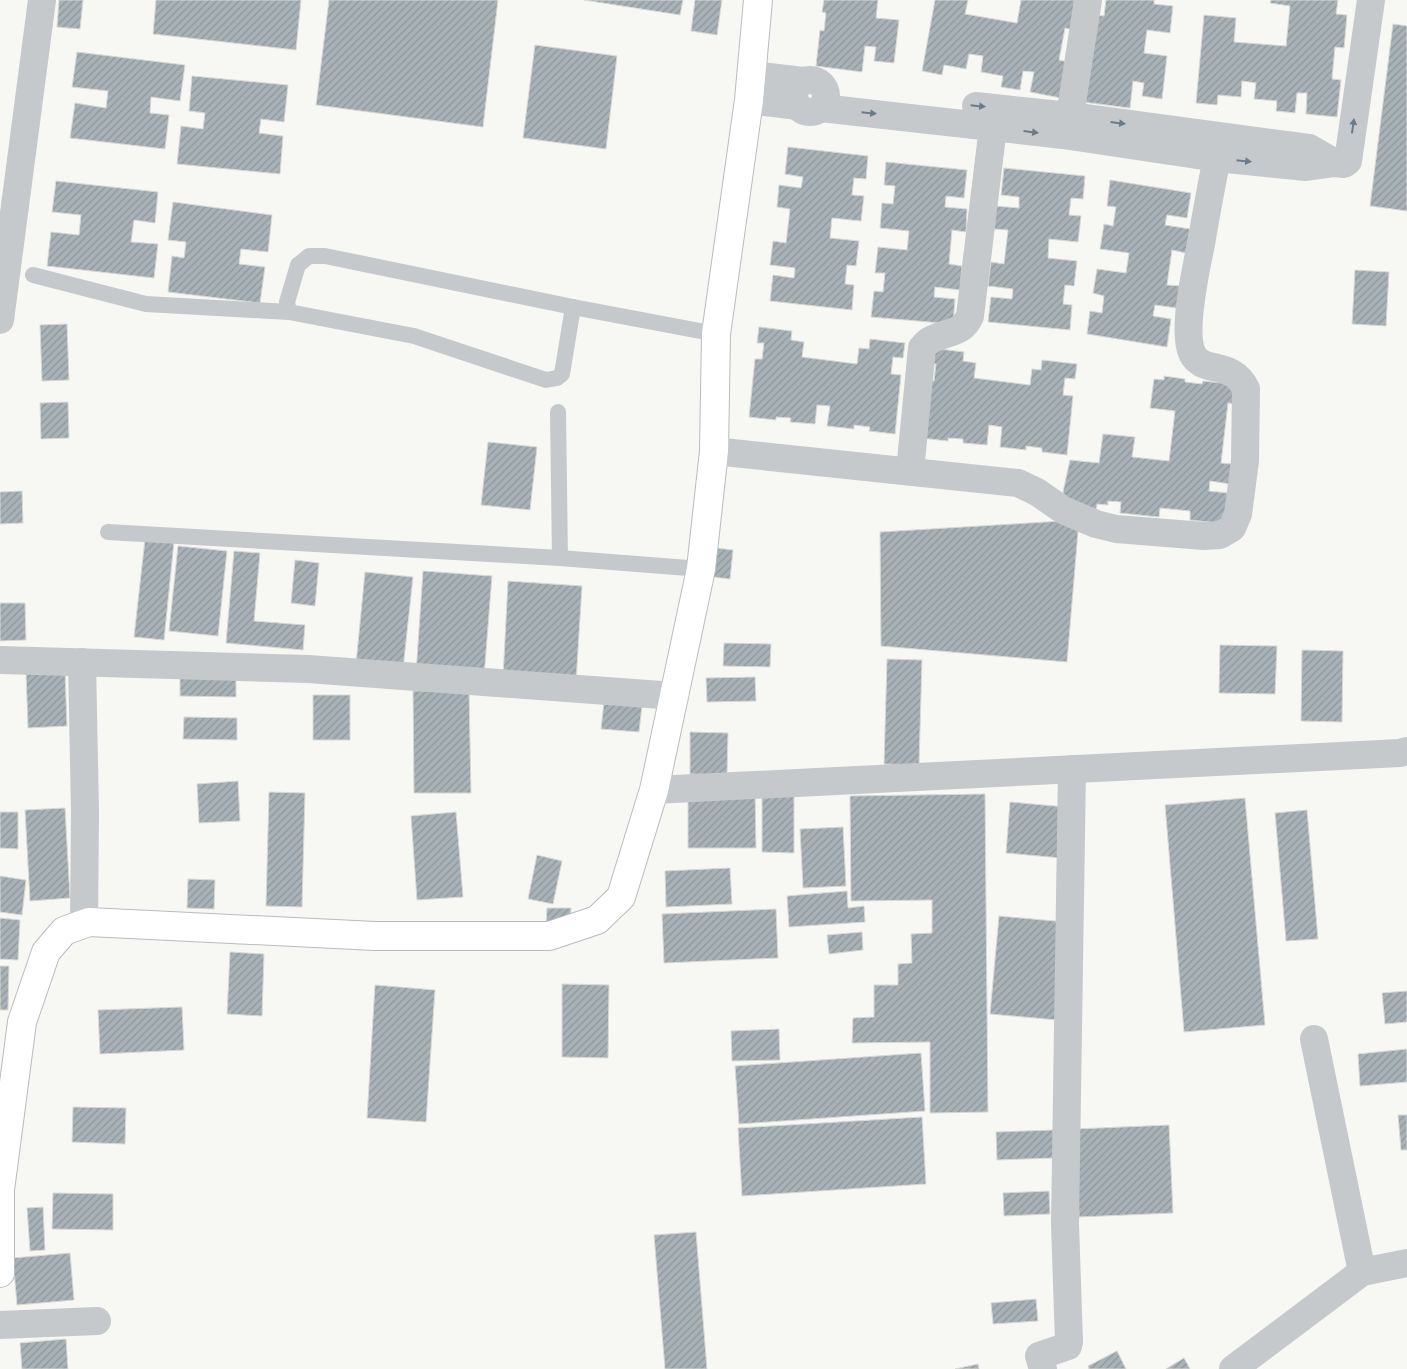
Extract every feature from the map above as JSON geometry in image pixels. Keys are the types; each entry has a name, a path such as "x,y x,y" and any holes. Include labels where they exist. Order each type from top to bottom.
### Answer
{"street":[{"path":"0,320 42,0"},
{"path":"0,1273 0,1190 22,1022 46,952 64,930 89,922 375,936 548,936 597,920 621,897 654,790 701,570 714,452 716,334 750,88 758,0"},
{"path":"1070,116 1088,0"},
{"path":"750,88 812,96 993,127 1217,158 1306,167 1335,163 1344,164 1348,162 1372,0"},
{"path":"812,96 1070,116 1309,148 1335,163"},
{"path":"910,471 922,348 929,340 966,325 970,316 993,127"},
{"path":"714,452 1018,483 1037,492 1063,510 1096,524 1116,529 1204,536 1220,535 1232,528 1238,514 1245,461 1246,389 1242,380 1232,372 1199,363 1192,352 1189,335 1190,301 1217,158"},
{"path":"0,660 308,670 675,696"},
{"path":"82,662 84,924"},
{"path":"654,790 1072,769 1405,755"},
{"path":"1043,1369 1039,1356 1064,1348 1070,1342 1065,1224 1072,769"},
{"path":"1314,1038 1362,1272"},
{"path":"1233,1369 1362,1272 1407,1263"},
{"path":"0,1325 97,1320"}],"lane":[{"path":"289,312 287,302 298,265 309,256 325,256 716,334"},
{"path":"33,275 146,304 289,312 414,336 546,380 557,378 562,374 573,307"},
{"path":"558,412 560,558"},
{"path":"108,532 560,558 701,570"}],"building":[{"path":"59,0 83,0 80,29 57,27"},
{"path":"156,0 301,0 296,50 153,34"},
{"path":"329,0 498,0 483,127 316,105"},
{"path":"584,0 683,0 680,15"},
{"path":"695,0 722,0 717,35 691,31"},
{"path":"824,0 878,0 876,18 899,20 894,63 874,61 876,47 865,46 862,72 816,66 820,30 824,31 826,13 822,12"},
{"path":"935,0 968,0 965,14 1017,23 1021,0 1080,0 1074,30 1065,28 1059,60 1068,62 1061,98 1030,92 1034,72 1023,71 1020,90 1001,87 1003,76 981,72 983,56 969,54 966,69 944,65 942,75 922,71"},
{"path":"1106,0 1154,0 1154,4 1173,6 1170,33 1147,30 1144,53 1167,56 1162,99 1142,96 1144,83 1133,81 1130,108 1083,102 1094,15 1104,16"},
{"path":"1271,0 1338,0 1336,14 1347,15 1344,48 1335,47 1332,79 1341,80 1337,117 1306,114 1307,93 1297,93 1295,113 1276,111 1277,101 1254,99 1256,83 1242,81 1241,97 1218,95 1217,105 1196,103 1204,15 1236,18 1234,42 1286,46 1290,6 1270,3"},
{"path":"1393,24 1407,26 1407,211 1370,206"},
{"path":"535,45 617,56 606,149 523,138"},
{"path":"77,52 185,65 180,101 151,97 150,113 169,115 165,149 70,138 75,103 106,108 108,91 72,87"},
{"path":"192,76 288,85 284,122 261,119 259,133 283,136 280,174 177,164 181,126 203,129 205,113 189,111"},
{"path":"788,147 868,156 866,179 854,178 852,195 864,196 861,221 832,218 830,238 859,241 856,266 847,265 845,284 854,285 852,310 770,301 773,275 794,278 795,268 770,265 773,241 786,243 790,209 777,207 779,185 801,188 803,177 785,174"},
{"path":"886,162 967,170 964,198 946,196 945,207 967,209 966,232 952,230 949,264 962,266 960,290 935,287 934,297 955,299 953,324 871,317 874,291 883,292 885,273 875,273 878,247 907,250 909,231 880,228 882,203 893,204 895,186 884,185"},
{"path":"1004,168 1085,176 1083,199 1071,198 1069,215 1081,216 1078,242 1049,239 1048,258 1077,261 1074,286 1065,285 1063,304 1072,305 1070,330 988,322 991,297 1012,299 1013,289 988,286 991,262 1004,264 1008,230 994,229 996,206 1019,208 1019,197 1001,195"},
{"path":"1110,180 1191,193 1187,218 1167,215 1165,225 1190,229 1186,253 1172,250 1167,285 1181,286 1177,308 1155,305 1153,316 1171,319 1167,347 1087,334 1090,311 1102,313 1104,296 1093,293 1097,269 1126,273 1129,253 1100,249 1104,224 1113,226 1116,207 1107,206"},
{"path":"56,181 158,192 155,223 134,220 131,242 158,244 154,278 47,266 51,232 79,235 81,215 52,212"},
{"path":"173,202 272,215 268,252 241,249 239,264 265,267 260,303 168,292 172,256 184,258 186,242 168,240"},
{"path":"1355,270 1389,272 1386,326 1352,324"},
{"path":"67,324 69,380 42,381 40,325"},
{"path":"759,327 792,331 791,340 804,342 802,357 857,364 859,348 869,349 870,339 905,343 903,358 893,357 891,374 901,375 895,434 869,431 870,427 854,425 854,429 827,426 830,406 817,405 815,424 790,422 791,418 776,417 776,420 749,417 755,359 762,359 764,343 757,343"},
{"path":"931,348 964,352 963,361 976,363 974,378 1030,385 1032,369 1041,370 1042,360 1077,364 1075,379 1065,378 1063,395 1073,396 1067,455 1042,452 1042,448 1026,446 1026,450 1000,447 1002,427 989,425 987,445 963,443 963,439 948,438 948,441 921,438 928,380 934,381 936,364 929,364"},
{"path":"1164,376 1185,379 1185,382 1202,384 1203,381 1241,385 1239,404 1228,403 1221,463 1232,464 1230,484 1210,481 1209,491 1229,493 1226,524 1190,520 1190,511 1160,508 1159,517 1120,513 1121,502 1108,501 1108,505 1097,504 1096,510 1065,506 1063,492 1070,460 1099,463 1103,434 1135,437 1132,457 1169,461 1175,411 1150,408 1154,379 1164,380"},
{"path":"68,402 69,438 41,439 40,403"},
{"path":"488,442 537,447 530,510 481,505"},
{"path":"22,491 23,523 0,524 0,492"},
{"path":"1079,520 1067,662 881,646 880,532"},
{"path":"145,539 174,542 164,640 134,637"},
{"path":"178,546 227,551 218,636 169,631"},
{"path":"716,548 733,550 730,579 713,577"},
{"path":"234,551 260,553 254,621 305,625 303,650 226,643"},
{"path":"295,560 319,563 315,606 291,603"},
{"path":"423,571 492,576 484,677 416,673"},
{"path":"365,572 413,577 403,669 356,664"},
{"path":"508,581 582,586 576,682 503,678"},
{"path":"0,603 25,603 26,640 0,641"},
{"path":"724,643 771,644 770,667 723,666"},
{"path":"1220,645 1277,646 1275,694 1219,693"},
{"path":"1302,650 1343,651 1342,722 1301,721"},
{"path":"887,659 922,660 919,765 884,764"},
{"path":"65,672 67,726 28,728 26,673"},
{"path":"180,675 236,676 236,697 180,696"},
{"path":"755,677 756,701 707,702 706,678"},
{"path":"469,690 471,793 414,793 413,691"},
{"path":"313,695 350,695 350,740 313,740"},
{"path":"604,702 642,706 639,732 601,729"},
{"path":"184,717 237,718 237,740 183,739"},
{"path":"690,732 728,733 727,775 690,774"},
{"path":"238,781 240,821 199,823 197,784"},
{"path":"755,790 756,848 688,848 688,791"},
{"path":"269,792 305,793 302,907 266,906"},
{"path":"762,794 794,794 794,853 762,852"},
{"path":"985,794 988,1112 930,1113 930,1042 852,1043 853,1018 874,1017 874,985 898,985 898,964 912,963 911,934 932,933 932,900 851,901 850,796"},
{"path":"1245,798 1265,1025 1184,1032 1165,805"},
{"path":"1010,802 1066,807 1061,858 1006,853"},
{"path":"65,808 70,898 30,901 25,810"},
{"path":"1307,810 1318,939 1286,941 1275,813"},
{"path":"0,812 18,812 18,849 0,848"},
{"path":"456,812 463,897 417,900 411,816"},
{"path":"843,827 846,886 803,888 800,829"},
{"path":"537,855 562,861 553,904 528,899"},
{"path":"730,868 732,904 666,907 665,871"},
{"path":"0,876 26,880 22,915 0,912"},
{"path":"188,879 215,880 214,909 187,908"},
{"path":"847,891 848,908 864,906 865,922 789,927 787,896"},
{"path":"547,908 571,908 570,924 546,924"},
{"path":"776,909 778,958 664,963 662,914"},
{"path":"999,916 1066,922 1057,1020 990,1014"},
{"path":"0,918 20,920 18,960 0,959"},
{"path":"862,932 863,950 829,954 827,935"},
{"path":"230,952 264,954 262,1016 227,1014"},
{"path":"0,966 9,966 8,1010 0,1010"},
{"path":"562,984 609,985 608,1058 562,1057"},
{"path":"375,985 435,990 426,1122 367,1118"},
{"path":"1407,991 1407,1022 1385,1024 1382,993"},
{"path":"182,1007 184,1050 100,1054 98,1010"},
{"path":"779,1029 780,1060 732,1061 731,1031"},
{"path":"1407,1049 1407,1082 1360,1086 1358,1054"},
{"path":"921,1053 925,1111 739,1124 735,1066"},
{"path":"73,1107 126,1108 125,1144 72,1142"},
{"path":"1398,1115 1407,1115 1407,1150 1401,1150"},
{"path":"922,1117 926,1184 742,1196 738,1128"},
{"path":"1169,1125 1173,1213 1079,1217 1075,1129"},
{"path":"1053,1130 1054,1158 997,1160 996,1132"},
{"path":"1049,1191 1050,1214 1004,1216 1003,1193"},
{"path":"53,1193 113,1194 113,1230 52,1229"},
{"path":"43,1207 45,1250 30,1251 27,1208"},
{"path":"696,1232 707,1369 665,1369 654,1235"},
{"path":"70,1253 74,1300 17,1305 13,1258"},
{"path":"1036,1299 1038,1321 993,1324 991,1303"},
{"path":"66,1339 68,1369 22,1369 20,1343"},
{"path":"1117,1351 1126,1369 1089,1369 1088,1366"},
{"path":"1184,1358 1190,1369 1166,1369"},
{"path":"978,1364 979,1369 955,1369"}]}
